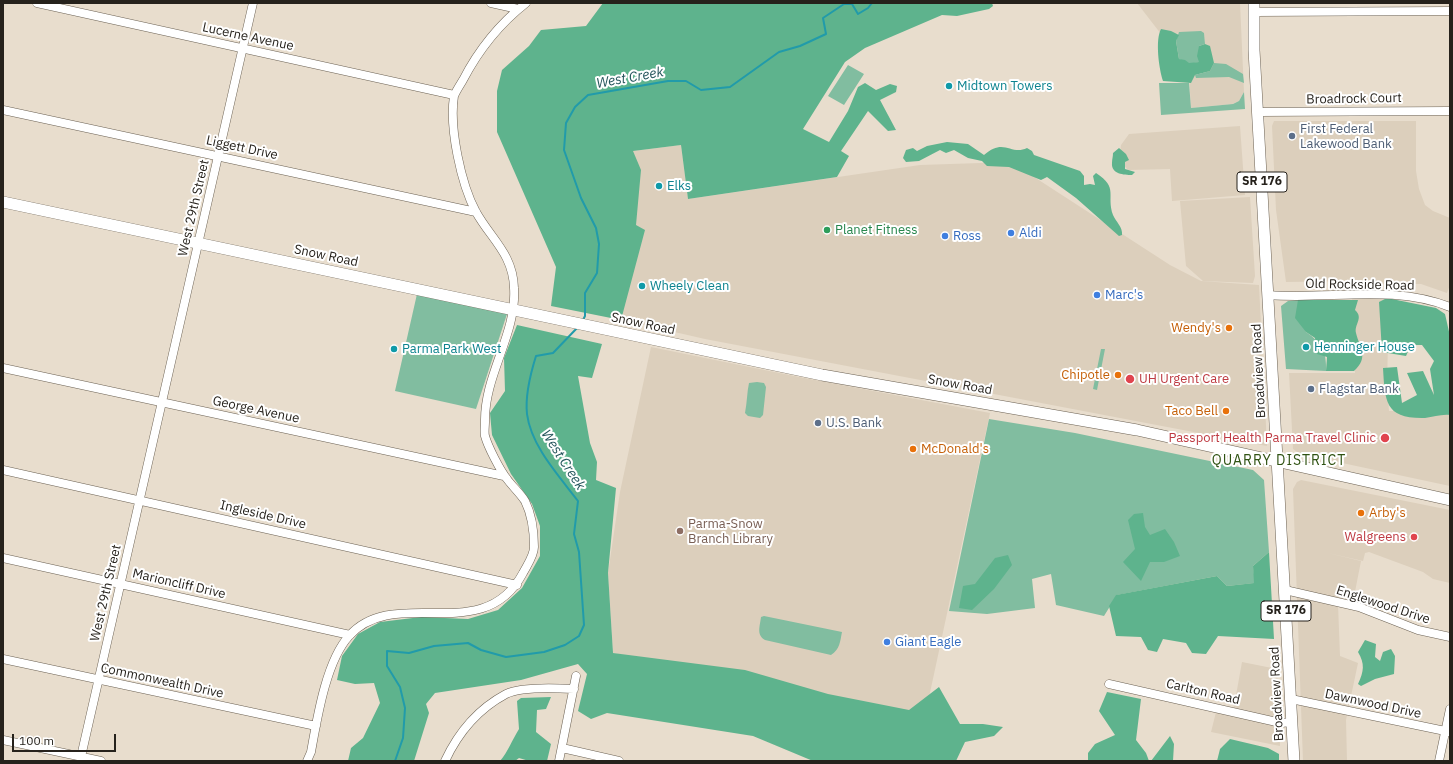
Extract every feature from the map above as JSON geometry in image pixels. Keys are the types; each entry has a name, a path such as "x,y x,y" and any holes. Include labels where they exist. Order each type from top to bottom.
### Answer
{"main road":[{"name":"Broadview Road","path":"1254,8 1258,112 1294,761"},
{"name":"Snow Road","path":"3,202 822,375 1137,430 1450,500"}],"street":[{"name":"Lucerne Avenue","path":"37,3 454,95"},
{"name":"West 29th Street","path":"80,759 253,3"},
{"path":"491,3 518,9"},
{"path":"307,761 311,752 331,668 339,648 350,635 362,624 381,617 409,613 469,613 495,603 517,585 534,551 533,524 525,501 504,476 485,436 485,411 490,385 514,309 514,286 510,264 496,239 476,212 464,182 454,144 454,95 482,46 518,9 526,3"},
{"path":"1254,8 1450,11"},
{"name":"Liggett Drive","path":"3,110 219,155 476,212"},
{"name":"Broadrock Court","path":"1258,112 1450,111"},
{"name":"Old Rockside Road","path":"1269,295 1404,296 1427,299 1450,307"},
{"name":"George Avenue","path":"3,368 162,398 504,476"},
{"name":"Ingleside Drive","path":"3,470 517,585"},
{"name":"Marioncliff Drive","path":"3,558 120,582 350,635"},
{"name":"Englewood Drive","path":"1285,590 1359,607 1418,630 1450,637"},
{"name":"Commonwealth Drive","path":"3,659 316,726"},
{"path":"559,761 576,676"},
{"name":"Carlton Road","path":"1108,684 1281,723 1292,722"},
{"path":"445,761 456,739 477,714 507,693 533,689 574,689"},
{"name":"Dawnwood Drive","path":"1291,699 1448,732"},
{"path":"1439,761 1448,732 1450,709"},
{"path":"3,740 80,759 100,761"},
{"path":"562,748 619,761"}],"shaded area":[{"path":"1137,3 1240,3 1244,92 1239,101 1233,104 1191,108 1189,76 1206,74 1204,33 1161,34"},
{"path":"1274,121 1416,121 1416,171 1419,189 1425,205 1433,211 1450,218 1450,285 1447,293 1421,284 1362,284 1354,281 1286,282 1276,210 1272,126"},
{"path":"1240,126 1245,195 1172,201 1170,169 1128,170 1119,160 1121,145 1129,134"},
{"path":"681,145 688,199 920,165 1011,162 1170,265 1201,281 1259,285 1267,446 705,339 613,318 633,151"},
{"path":"1250,197 1255,276 1253,283 1203,281 1186,266 1180,201"},
{"path":"1352,299 1389,299 1387,385 1389,411 1450,411 1450,486 1300,454 1293,449 1289,373 1355,373 1356,397"},
{"path":"651,347 990,413 925,716 613,653 608,573 620,492"},
{"path":"1301,480 1450,510 1450,583 1433,579 1423,572 1369,552 1365,553 1363,561 1328,553 1361,561 1352,607 1338,604 1340,656 1358,663 1346,720 1347,761 1303,761 1293,489 1297,482"},
{"path":"1242,662 1277,669 1280,746 1211,732 1217,708 1233,712"}],"green space":[{"path":"603,3 992,3 993,6 989,9 957,16 942,15 865,48 845,62 803,129 829,142 848,111 858,87 865,83 876,90 890,84 897,86 896,92 880,100 896,130 888,131 868,111 841,151 849,156 837,177 688,199 681,145 633,151 641,170 636,225 645,230 621,320 551,306 556,267 497,132 497,91 502,70 529,46 541,30 586,26"},
{"path":"1161,29 1171,31 1179,35 1176,41 1179,59 1185,60 1189,63 1199,62 1197,56 1199,46 1205,44 1210,46 1214,63 1210,71 1195,75 1191,83 1163,81 1160,69 1158,47"},
{"path":"1201,31 1204,33 1205,44 1199,46 1199,62 1189,64 1179,59 1176,41 1179,32"},
{"path":"1214,63 1226,64 1243,74 1244,83 1229,77 1196,78 1195,75 1210,71"},
{"path":"848,65 864,74 844,105 828,96"},
{"path":"1159,83 1189,83 1191,108 1233,104 1239,101 1244,92 1245,109 1161,115"},
{"path":"947,142 968,144 984,155 997,147 1016,150 1027,148 1032,151 1034,155 1080,171 1084,176 1084,185 1095,185 1093,176 1096,173 1103,178 1110,188 1111,208 1122,235 1119,236 1076,198 1047,177 1041,180 1009,167 987,166 982,161 968,158 954,150 946,153 940,150 919,161 906,162 903,158 906,150 913,148 917,151 927,146"},
{"path":"1119,148 1126,154 1129,160 1125,162 1125,169 1135,172 1132,175 1116,172 1112,167 1113,153"},
{"path":"417,294 507,314 476,409 395,391"},
{"path":"1387,298 1436,308 1445,314 1450,336 1450,415 1412,418 1395,412 1390,406 1385,390 1383,368 1397,367 1402,403 1417,395 1407,373 1423,371 1434,395 1430,369 1434,361 1422,345 1411,345 1406,356 1382,352 1379,302"},
{"path":"1298,300 1306,332 1316,340 1324,353 1326,371 1286,369 1281,306 1288,301"},
{"path":"1298,300 1358,300 1355,310 1359,316 1356,333 1361,348 1362,357 1359,366 1354,371 1326,371 1327,357 1317,354 1315,338 1306,332 1295,318"},
{"path":"517,325 602,344 592,378 578,376 590,443 597,462 596,480 616,488 608,573 613,653 745,670 828,694 909,710 939,687 960,724 983,724 1003,727 994,736 965,742 956,761 813,761 753,736 607,713 591,719 578,711 587,674 578,664 521,680 435,693 426,704 429,713 414,761 348,761 351,748 363,738 380,703 374,683 355,684 337,680 342,656 358,634 380,622 421,617 468,619 498,610 522,588 540,556 540,526 532,504 511,474 492,435 490,413 505,391 504,358"},
{"path":"1101,349 1105,349 1097,390 1093,389"},
{"path":"749,383 764,383 766,387 763,415 760,418 748,416 745,413"},
{"path":"989,419 1075,433 1253,470 1264,480 1269,552 1253,566 1255,583 1227,586 1217,576 1117,595 1104,616 1056,605 1051,574 1032,579 1035,608 987,614 949,611"},
{"path":"1143,513 1145,527 1150,535 1165,529 1174,542 1180,556 1164,562 1150,562 1141,581 1123,562 1135,549 1128,520 1134,514"},
{"path":"1269,552 1274,639 1218,636 1206,654 1192,653 1186,643 1163,639 1157,652 1148,650 1141,637 1116,636 1109,606 1116,595 1217,576 1227,586 1254,583 1253,566"},
{"path":"1008,555 1012,565 994,589 972,610 959,608 963,586 975,584 995,558"},
{"path":"764,616 842,632 839,645 831,655 765,640 760,636 759,630 761,617"},
{"path":"1365,640 1376,644 1375,657 1380,661 1383,652 1391,649 1395,656 1394,674 1375,679 1361,686 1358,684 1362,675 1363,664 1358,652"},
{"path":"1107,692 1141,699 1136,740 1146,753 1149,761 1088,761 1088,753 1095,744 1115,735 1099,711"},
{"path":"551,697 546,709 537,710 536,732 551,744 547,761 529,761 519,758 515,761 500,761 519,729 517,701 521,698"},
{"path":"1170,736 1174,744 1173,761 1151,761"},
{"path":"1230,739 1268,748 1279,754 1279,761 1217,761 1220,749"}],"waterway":[{"name":"West Creek","path":"583,320 585,316 585,293 597,273 599,244 596,228 581,198 564,150 566,123 575,107 588,95 668,81 686,81 701,90 730,87 779,52 800,46 826,34 823,18 844,4 852,4 858,14 868,8 872,3"},
{"name":"West Creek","path":"395,761 403,738 405,708 400,687 387,666 387,651 409,653 434,646 468,643 481,650 506,657 544,652 565,645 579,636 584,625 579,552 574,534 578,501 540,449 534,438 527,414 529,384 536,356 553,353 578,327"}],"place":[{"name":"Midtown Towers","path":"949,86"},
{"name":"First Federal Lakewood Bank","path":"1292,136"},
{"name":"Elks","path":"659,186"},
{"name":"Planet Fitness","path":"827,230"},
{"name":"Aldi","path":"1011,233"},
{"name":"Ross","path":"945,236"},
{"name":"Wheely Clean","path":"642,286"},
{"name":"Marc's","path":"1097,295"},
{"name":"Wendy's","path":"1229,328"},
{"name":"Henninger House","path":"1306,347"},
{"name":"Parma Park West","path":"394,349"},
{"name":"Chipotle","path":"1118,375"},
{"name":"UH Urgent Care","path":"1130,379"},
{"name":"Flagstar Bank","path":"1311,389"},
{"name":"Taco Bell","path":"1226,411"},
{"name":"U.S. Bank","path":"818,423"},
{"name":"Passport Health Parma Travel Clinic","path":"1385,438"},
{"name":"McDonald's","path":"913,449"},
{"name":"Arby's","path":"1361,513"},
{"name":"Parma-Snow Branch Library","path":"680,531"},
{"name":"Walgreens","path":"1414,537"},
{"name":"Giant Eagle","path":"887,642"}],"district":[{"name":"QUARRY DISTRICT","path":"1279,461"}]}
